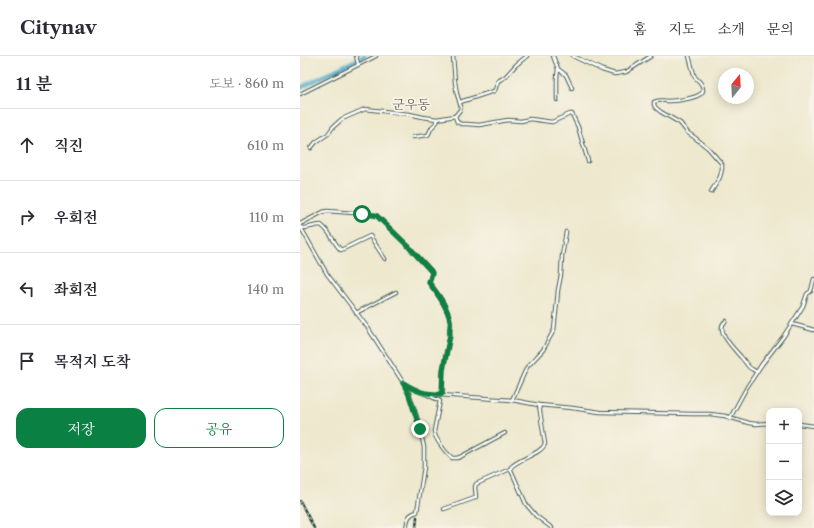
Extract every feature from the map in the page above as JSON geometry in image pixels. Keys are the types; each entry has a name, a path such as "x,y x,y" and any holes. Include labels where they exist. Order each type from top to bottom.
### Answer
{"street":[{"path":"300,94 358,63 376,56"},
{"path":"311,148 316,142 328,134 342,119 365,109 438,119 455,116 461,107 455,82 453,56"},
{"path":"460,102 494,91 498,81 505,77 527,56"},
{"path":"553,56 558,69 557,100"},
{"path":"573,56 602,70 615,74 626,72 651,56"},
{"path":"689,56 693,66 694,77 700,82 704,90 703,92 694,97 669,101 657,100 654,102 654,105 661,112 680,123 688,133 708,148 722,164 720,177 712,192"},
{"path":"356,57 358,63"},
{"path":"558,69 566,75 572,88"},
{"path":"455,116 456,121 459,124 480,125 508,120 530,119 552,122 572,114 578,127 588,161"},
{"path":"413,137 428,135 438,119"},
{"path":"300,227 327,211 375,215 408,246 431,271 432,273 429,282 439,295 451,321 449,332 450,335 443,370 442,394"},
{"path":"300,227 308,228 317,225 324,226 341,250 370,236 385,259"},
{"path":"300,227 327,274 368,328 408,390 423,440 424,467 417,512 410,515 406,528"},
{"path":"512,400 527,367 543,350 554,330 566,232"},
{"path":"730,418 766,358 792,324 803,306 807,294 811,291 814,279"},
{"path":"356,313 396,292"},
{"path":"726,321 722,325 725,337 750,368 757,372"},
{"path":"792,324 814,330"},
{"path":"403,383 440,401 434,434 452,458 460,457 505,433"},
{"path":"425,394 512,400 539,405 600,412 710,414 749,423 766,423"},
{"path":"444,509 475,498 476,484 511,469 512,466 541,450 545,446 539,405"},
{"path":"802,424 814,426"},
{"path":"511,469 526,504 536,516 552,528"}],"waterway":[{"path":"300,88 364,56"}],"railway":[{"path":"300,501 314,528"},
{"path":"416,528 417,517"}],"district":[{"name":"군우동","path":"411,104"}],"route":[{"path":"362,214 377,216 431,271 432,273 429,282 439,295 451,321 449,332 450,335 443,370 442,394 425,394 403,383 408,390 420,429"}]}
